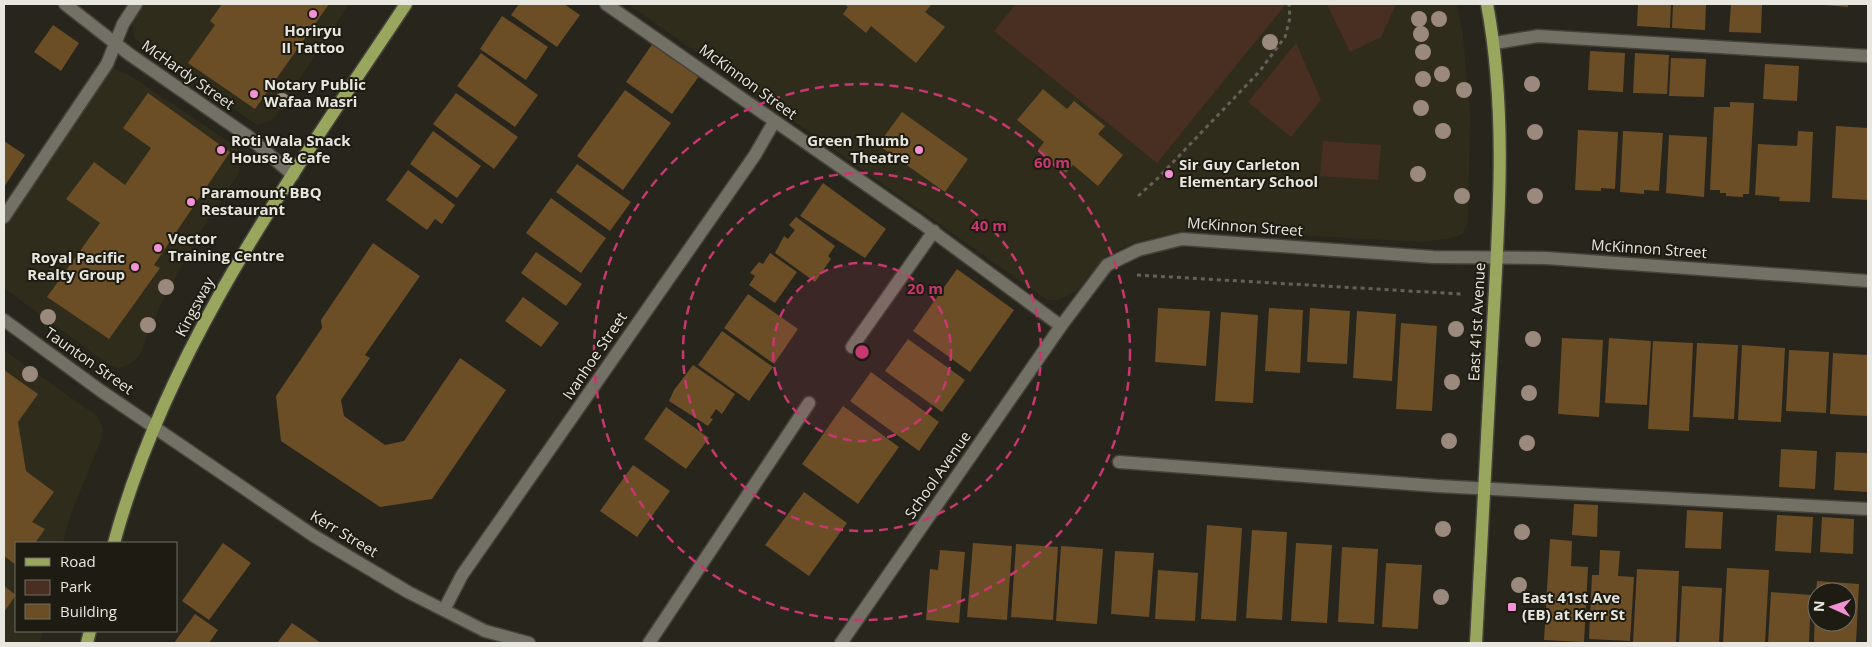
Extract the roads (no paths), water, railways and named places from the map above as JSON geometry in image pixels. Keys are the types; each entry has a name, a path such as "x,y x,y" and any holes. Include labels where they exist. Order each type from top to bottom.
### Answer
{"main road":[{"name":"Kingsway","path":"114,542 123,510 155,427 206,316 292,175 406,4"},
{"name":"East 41st Avenue","path":"1476,643 1497,259 1501,135 1495,43 1487,4"}],"street":[{"name":"McHardy Street","path":"65,4 115,42 249,137 292,175"},
{"path":"4,218 107,64 126,18 136,4"},
{"name":"McKinnon Street","path":"606,4 934,231 1061,326 1107,265 1138,250 1182,239 1424,256 1497,259 1546,258 1868,281"},
{"path":"1495,43 1538,36 1868,56"},
{"name":"Ivanhoe Street","path":"444,610 462,575 754,155 774,122"},
{"path":"852,347 934,231"},
{"name":"Taunton Street","path":"4,320 101,391 155,427"},
{"name":"School Avenue","path":"841,643 1061,326"},
{"path":"649,643 809,402"},
{"name":"Kerr Street","path":"155,427 213,469 314,536 408,592 485,631 529,643"},
{"path":"1119,462 1484,488 1868,509"}],"place":[{"name":"Horiryu II Tattoo","path":"313,14"},
{"name":"Notary Public Wafaa Masri","path":"254,94"},
{"name":"Roti Wala Snack House & Cafe","path":"221,150"},
{"name":"Green Thumb Theatre","path":"919,150"},
{"name":"Sir Guy Carleton Elementary School","path":"1169,174"},
{"name":"Paramount BBQ Restaurant","path":"191,202"},
{"name":"Vector Training Centre","path":"158,248"},
{"name":"Royal Pacific Realty Group","path":"135,267"},
{"name":"East 41st Ave (EB) at Kerr St","path":"1512,607"}]}
